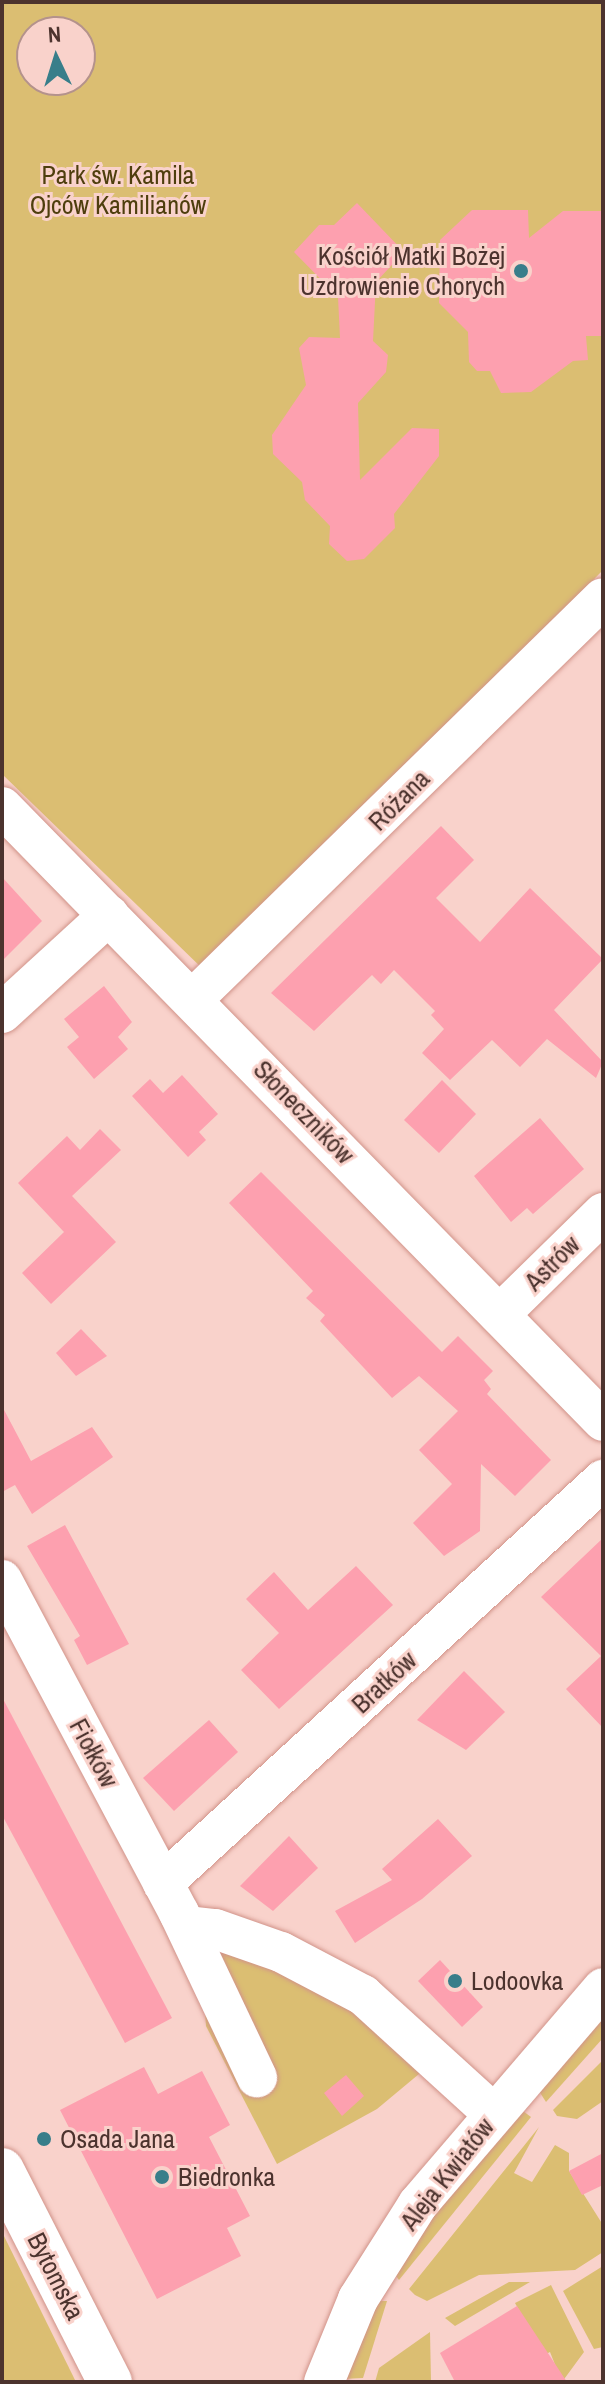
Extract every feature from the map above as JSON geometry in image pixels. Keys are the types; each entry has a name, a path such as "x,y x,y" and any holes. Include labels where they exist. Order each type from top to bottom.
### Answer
{"street":[{"name":"Różana","path":"193,999 603,598"},
{"name":"Słoneczników","path":"2,807 501,1313 603,1421"},
{"path":"2,1013 109,915"},
{"name":"Astrów","path":"501,1313 603,1213"},
{"name":"Bratków","path":"163,1883 603,1480"},
{"name":"Fiołków","path":"2,1580 186,1926 257,2077"},
{"path":"186,1926 215,1929 281,1952 363,1995 453,2070 494,2114"},
{"name":"Aleja Kwiatów","path":"324,2382 366,2286 418,2204 603,1988"},
{"name":"Bytomska","path":"2,2170 110,2382"}],"green space":[{"name":"Park św. Kamila Ojców Kamilianów","path":"2,2 603,2 603,570 207,973 2,774"},
{"path":"200,1943 283,1963 431,2064 377,2109 277,2164 206,2026"},
{"path":"603,2018 603,2038 546,2102 539,2091"},
{"path":"603,2060 603,2101 577,2119 557,2116 553,2110"},
{"path":"523,2111 531,2117 399,2280 396,2276 427,2221"},
{"path":"539,2127 514,2173 532,2182 555,2145 569,2153 569,2171 603,2225 603,2252 575,2270 479,2275 427,2301 415,2295 409,2289"},
{"path":"2,2232 76,2382 2,2382"},
{"path":"603,2266 603,2347 594,2349 563,2291"},
{"path":"509,2282 530,2282 455,2326 445,2318"},
{"path":"551,2285 584,2352 562,2382 550,2352 544,2355 515,2303"},
{"path":"375,2301 387,2301 363,2378 342,2379"},
{"path":"430,2332 431,2382 375,2382 379,2368"}],"building":[{"path":"357,203 404,252 376,282 373,341 388,355 386,372 358,403 360,480 412,428 439,429 439,456 394,514 395,528 364,559 347,561 329,544 330,526 305,500 302,482 273,454 272,435 306,385 299,348 309,337 340,338 338,297 294,252 319,225 334,225"},
{"name":"Kościół Matki Bożej Uzdrowienie Chorych","path":"472,210 528,210 529,238 563,211 603,211 603,336 586,336 588,360 573,361 531,392 501,393 490,371 477,371 469,362 468,332 439,303 440,240"},
{"path":"441,826 474,860 436,898 480,942 530,888 603,959 554,1010 603,1062 596,1078 547,1039 520,1067 492,1040 450,1080 422,1053 444,1029 431,1015 435,1011 394,970 381,984 372,975 314,1031 271,993"},
{"path":"2,877 42,921 2,961"},
{"path":"104,986 132,1022 118,1037 128,1049 94,1079 67,1047 79,1037 64,1019"},
{"path":"182,1075 218,1114 199,1132 206,1140 188,1157 132,1096 150,1079 163,1093"},
{"path":"442,1080 476,1114 439,1153 404,1120"},
{"path":"540,1118 584,1169 533,1214 527,1208 511,1222 474,1176"},
{"path":"100,1129 121,1150 72,1196 116,1242 51,1304 22,1273 64,1232 18,1183 67,1136 80,1150"},
{"path":"261,1172 442,1352 458,1336 493,1371 484,1380 491,1389 487,1394 551,1460 515,1496 481,1464 480,1531 444,1556 413,1523 452,1484 419,1450 458,1411 419,1376 392,1398 320,1321 325,1315 306,1298 313,1291 229,1203"},
{"path":"81,1329 107,1356 76,1376 56,1353"},
{"path":"2,1406 31,1461 92,1427 113,1457 32,1514 15,1485 2,1492"},
{"path":"65,1525 129,1644 87,1665 74,1640 80,1636 27,1546"},
{"path":"603,1538 603,1728 566,1689 601,1656 541,1597"},
{"path":"356,1566 393,1605 279,1709 241,1670 279,1633 246,1599 274,1572 308,1610"},
{"path":"464,1671 505,1712 466,1750 417,1720"},
{"path":"2,1697 172,2018 125,2043 2,1815"},
{"path":"209,1720 238,1752 174,1811 143,1778"},
{"path":"438,1819 472,1856 422,1899 355,1943 335,1911 392,1880 382,1869"},
{"path":"289,1836 318,1868 273,1911 240,1886"},
{"path":"440,1960 483,2007 462,2027 418,1981"},
{"name":"Biedronka","path":"144,2067 158,2094 202,2071 230,2125 209,2137 250,2216 227,2228 241,2256 157,2299 60,2110"},
{"path":"346,2075 364,2096 342,2116 324,2093"},
{"path":"603,2153 603,2185 582,2195 569,2171"},
{"path":"517,2306 567,2382 455,2382 440,2353"}],"place":[{"name":"Kościół Matki Bożej Uzdrowienie Chorych","path":"521,271"},
{"name":"Lodoovka","path":"455,1981"},
{"name":"Osada Jana","path":"44,2139"},
{"name":"Biedronka","path":"162,2177"}]}
